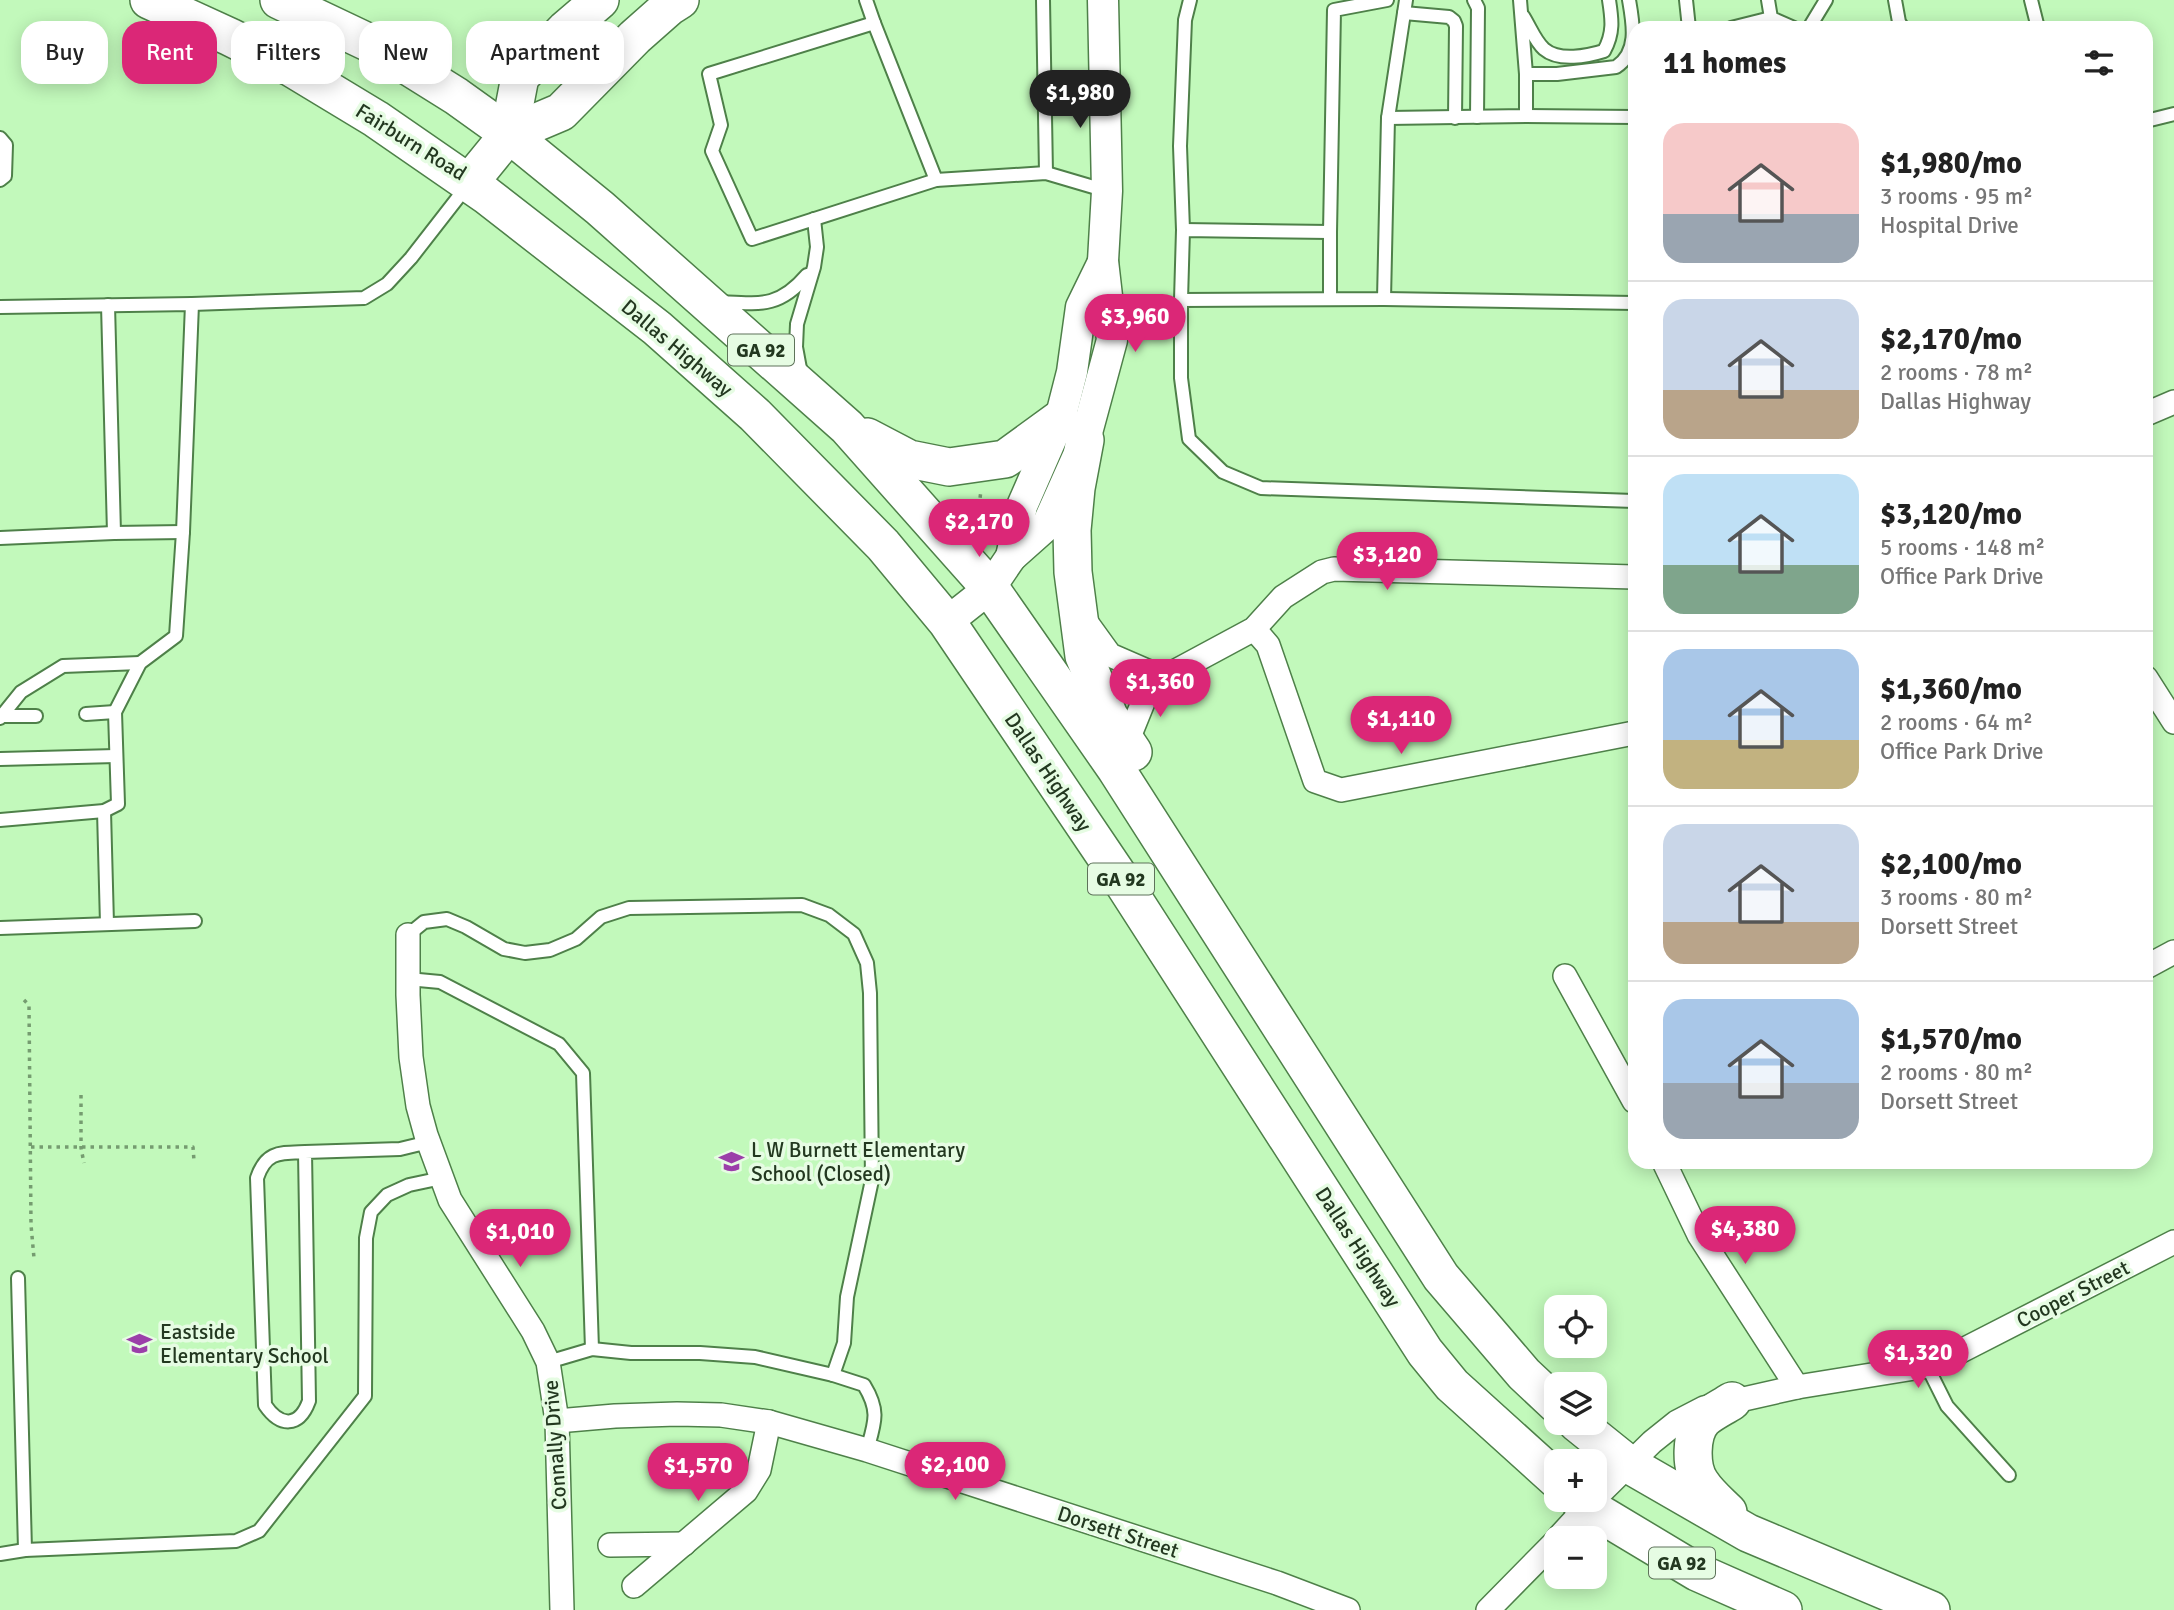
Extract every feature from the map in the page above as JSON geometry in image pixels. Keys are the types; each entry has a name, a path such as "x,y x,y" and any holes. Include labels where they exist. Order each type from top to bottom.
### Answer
{"main road":[{"name":"Fairburn Road","path":"149,0 290,67 376,119 469,183 509,134 561,112 635,37 680,0"},
{"name":"Fairburn Road","path":"509,134 520,77 565,30 600,0"},
{"name":"GA 92","path":"289,2 376,46 456,96 509,134 600,208 847,427 990,588 1116,769 1441,1277 1524,1374 1544,1393"},
{"name":"Dallas Highway","path":"469,183 657,328 755,415 883,545 947,622 1120,878 1425,1352 1452,1385 1544,1468"},
{"path":"847,427 909,459 949,467 1005,458 1073,429 1076,488 1072,530 1073,572 1084,656 1109,716 1254,937 1303,1061"},
{"path":"1732,1401 1703,1420 1693,1446 1694,1463 1699,1481 1748,1533"},
{"name":"GA 92","path":"1592,1435 1628,1464 1748,1533 1931,1610"},
{"name":"GA 92","path":"1605,1512 1697,1572 1783,1610"}],"street":[{"path":"947,622 990,588 1011,557 1047,525 1073,429 1112,341 1103,261 1107,191 1103,0"},
{"path":"2153,411 2174,402"},
{"path":"1127,742 1144,699 1163,678 1254,629 1283,597 1322,572 1334,569 1628,577"},
{"path":"1078,610 1111,655 1163,678"},
{"path":"1254,629 1268,645 1315,781 1341,790 1628,734"},
{"path":"2153,689 2174,722"},
{"name":"Connally Drive","path":"408,935 411,1056 418,1106 429,1142 450,1200 533,1331 548,1362 557,1421 562,1601"},
{"path":"2153,963 2174,952"},
{"path":"1565,976 1628,1081"},
{"path":"1667,1169 1699,1235 1797,1387"},
{"name":"Cooper Street","path":"1607,1483 1677,1422 1704,1408 1797,1387 1927,1366 2174,1242"},
{"name":"Dorsett Street","path":"557,1421 677,1414 721,1415 769,1422 867,1450 1277,1583 1348,1610"},
{"path":"634,1586 746,1491 759,1470 769,1422"},
{"name":"Cooper Street","path":"1568,1526 1579,1512"},
{"path":"610,1545 684,1544"},
{"name":"Cooper Street","path":"1488,1610 1544,1552"},
{"path":"562,1601 578,1610"}],"lane":[{"path":"866,0 936,180"},
{"path":"1043,0 1046,173"},
{"path":"1190,0 1185,20 1180,146 1183,230 1181,378 1189,439 1223,472 1261,488 1628,501"},
{"path":"1330,299 1334,9 1387,0"},
{"path":"1474,0 1478,8 1477,117"},
{"path":"1521,6 1536,39 1548,53 1562,56 1591,55 1604,51 1611,38 1609,0"},
{"path":"1629,0 1632,21"},
{"path":"1686,0 1688,21"},
{"path":"1768,0 1771,18"},
{"path":"1813,21 1826,0"},
{"path":"1895,0 1899,21"},
{"path":"2031,0 2036,21"},
{"path":"1384,299 1388,118 1405,6 1449,17 1454,21 1455,118"},
{"path":"1521,6 1526,116"},
{"path":"1759,21 1771,18 1778,21"},
{"path":"874,23 709,74 720,125 712,151 752,239 936,180 1046,173 1107,191"},
{"path":"1525,74 1557,74 1616,67 1628,55"},
{"path":"2153,119 2174,114"},
{"path":"1388,118 1628,117"},
{"path":"0,138 6,145 5,176 0,180"},
{"path":"0,307 364,298 387,284 411,258 469,183"},
{"path":"803,388 796,347 797,324 814,267 817,247 814,219"},
{"path":"1183,230 1330,232"},
{"path":"707,302 763,302 784,297 794,290 814,267"},
{"path":"1181,300 1384,299 1628,303"},
{"path":"0,820 104,811 118,804 115,712 140,663 176,636 192,304"},
{"path":"108,305 114,533"},
{"path":"0,538 183,532"},
{"path":"1,717 21,692 63,666 140,663"},
{"path":"86,714 115,712"},
{"path":"1,717 36,716"},
{"path":"0,759 116,756"},
{"path":"104,811 107,924"},
{"path":"408,935 424,922 447,919 504,949 525,953 550,950 576,939 601,917 629,908 802,905 829,915 854,934 867,963 870,993 872,1180 847,1297 844,1343 833,1375"},
{"path":"0,928 195,920"},
{"path":"408,979 440,982 559,1044 583,1073 592,1349"},
{"path":"305,1152 309,1401 305,1412 296,1420 285,1422 274,1418 265,1405 257,1178 262,1163 278,1153 305,1152 400,1149 429,1142"},
{"path":"0,1554 25,1550 236,1541 259,1531 365,1396 366,1238 371,1212 387,1195 409,1185 442,1178"},
{"path":"18,1278 25,1550"},
{"path":"548,1362 592,1349 631,1353 700,1353 755,1357 833,1375 864,1385 874,1401 875,1422 867,1450"},
{"path":"1927,1366 1947,1406 2009,1475"}],"path":[{"path":"977,523 982,479"},
{"path":"967,519 995,530"},
{"path":"24,1000 29,1005 34,1258"},
{"path":"80,1095 83,1163"},
{"path":"30,1147 193,1147 194,1161"}],"place":[{"name":"L W Burnett Elementary School (Closed)","path":"731,1162"},
{"name":"Eastside Elementary School","path":"140,1344"}]}
